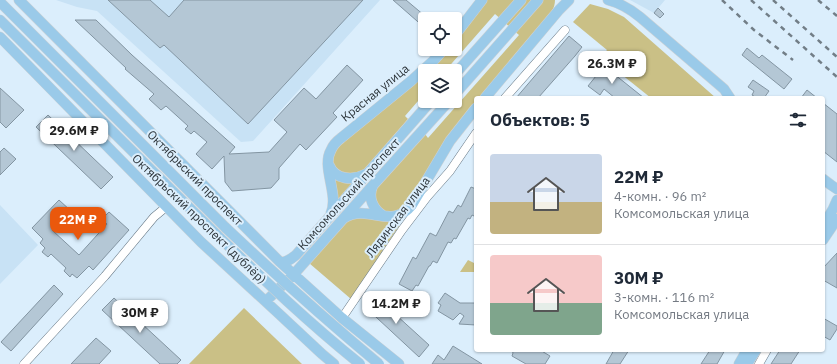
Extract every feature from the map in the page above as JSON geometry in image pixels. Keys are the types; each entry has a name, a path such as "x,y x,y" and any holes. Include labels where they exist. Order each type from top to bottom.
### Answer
{"main road":[{"name":"Октябрьский проспект (дублёр)","path":"18,0 280,262 342,318 399,364"},
{"path":"462,26 482,0"},
{"path":"462,66 521,0"},
{"path":"462,86 538,0"},
{"path":"487,96 569,0"},
{"path":"608,0 617,2 629,8 724,89 729,96"},
{"name":"Октябрьский проспект","path":"0,2 226,228 378,364"},
{"name":"Октябрьский проспект","path":"0,20 218,236 322,332 360,364"},
{"name":"Октябрьский проспект (дублёр)","path":"0,37 201,242 334,364"},
{"name":"Красная улица","path":"328,161 330,150 341,138 423,72 438,56"},
{"name":"Комсомольский проспект","path":"280,262 287,262 296,255 425,108"},
{"name":"Комсомольский проспект","path":"266,301 294,274 443,108"},
{"name":"Лядинская улица","path":"341,221 348,216 356,214 368,213 392,217 401,215 412,205 450,141 474,111"},
{"path":"328,161 333,171 342,178 360,177 369,171"},
{"path":"328,161 334,202 329,216"},
{"path":"374,184 370,193 372,204 378,212 384,216"},
{"path":"830,184 835,190 837,196"},
{"path":"825,223 837,200"},
{"path":"825,237 837,219"},
{"path":"738,364 746,352"},
{"path":"747,364 755,352"}],"street":[{"path":"507,96 564,30"},
{"name":"Лядинская улица","path":"342,318 402,230 427,197 450,171 474,137"},
{"path":"24,364 105,276 154,217 166,206"},
{"path":"759,364 766,352"}],"shaded area":[{"path":"56,0 380,0 253,141 241,142 97,11 77,7"},
{"path":"487,0 555,0 548,17 481,96 474,96 474,104 462,118 408,202 399,211 386,212 376,201 377,187 425,134 428,138 455,108 462,108 462,100 519,35 495,14 462,52 462,32"},
{"path":"630,0 665,0 654,13"},
{"path":"590,4 608,9 624,17 714,96 648,96 601,58 607,50 573,22"},
{"path":"443,56 458,56 451,64 435,64"},
{"path":"418,81 418,101 405,116 408,119 362,172 343,175 333,161 334,155 339,146"},
{"path":"333,178 353,183 339,199 337,199"},
{"path":"0,205 38,245 0,284"},
{"path":"356,217 397,220 399,226 351,299 309,263 346,222"},
{"path":"468,260 474,263 474,272 460,272"},
{"path":"244,308 302,364 189,364"}],"building":[{"path":"108,0 150,0 169,17 184,0 363,0 248,124 164,45 160,48"},
{"path":"393,0 406,0 420,12 418,12 418,22"},
{"path":"658,8 664,14 660,18 654,13"},
{"path":"75,20 96,20 132,55 235,147 229,154 269,152 287,132 274,120 304,88 316,99 347,65 363,80 333,113 337,117 306,150 300,144 279,168 279,179 271,188 232,191 225,182 224,156 212,169 196,154 207,142 194,131 191,134 185,129 188,126 166,106 161,110 149,99 154,94 125,69 126,68"},
{"path":"569,36 582,47 540,96 518,96"},
{"path":"747,48 759,58 762,55 792,79 784,89 742,55"},
{"path":"604,66 642,96 613,96 604,89 600,95 588,86"},
{"path":"753,80 769,91 765,96 754,96 752,95 754,91 748,87"},
{"path":"0,88 24,110 6,128 0,122"},
{"path":"807,90 814,96 802,96"},
{"path":"825,105 837,114 837,162 825,153"},
{"path":"48,115 113,177 101,189 36,127"},
{"path":"4,148 16,159 0,175 0,152"},
{"path":"471,187 474,188 474,216 472,215 470,219 468,218 456,239 454,238 451,243 448,242 437,263 433,261 418,286 416,285 412,291 399,284 413,257 416,259 430,233 436,236 449,211 453,213 458,205 461,207"},
{"path":"59,200 71,211 52,230 79,255 107,224 102,219 109,212 129,230 93,270 89,266 77,278 72,274 70,277 64,271 66,268 51,254 48,257 42,252 45,248 40,243 43,239 32,228"},
{"path":"837,253 837,288 825,281 825,266"},
{"path":"54,285 63,294 11,351 1,342"},
{"path":"445,293 460,303 474,303 474,325 459,324 464,316 460,313 453,320 438,311 441,305 438,303"},
{"path":"373,294 429,345 419,357 363,305"},
{"path":"114,298 181,360 177,364 160,364 102,310"},
{"path":"825,319 837,326 837,329 830,340 825,337"},
{"path":"96,338 111,351 99,364 71,364"},
{"path":"453,346 482,364 432,364 438,355 444,360"},
{"path":"543,352 550,356 545,364 526,364 512,356 513,353"},
{"path":"613,352 628,352 620,364 606,364"},
{"path":"709,352 724,352 717,364 701,364"},
{"path":"779,352 799,352 791,364 771,364"}],"railway":[{"path":"722,0 754,30 793,60"},
{"path":"751,0 837,77"},
{"path":"773,0 837,57"},
{"path":"818,0 837,16"}]}
